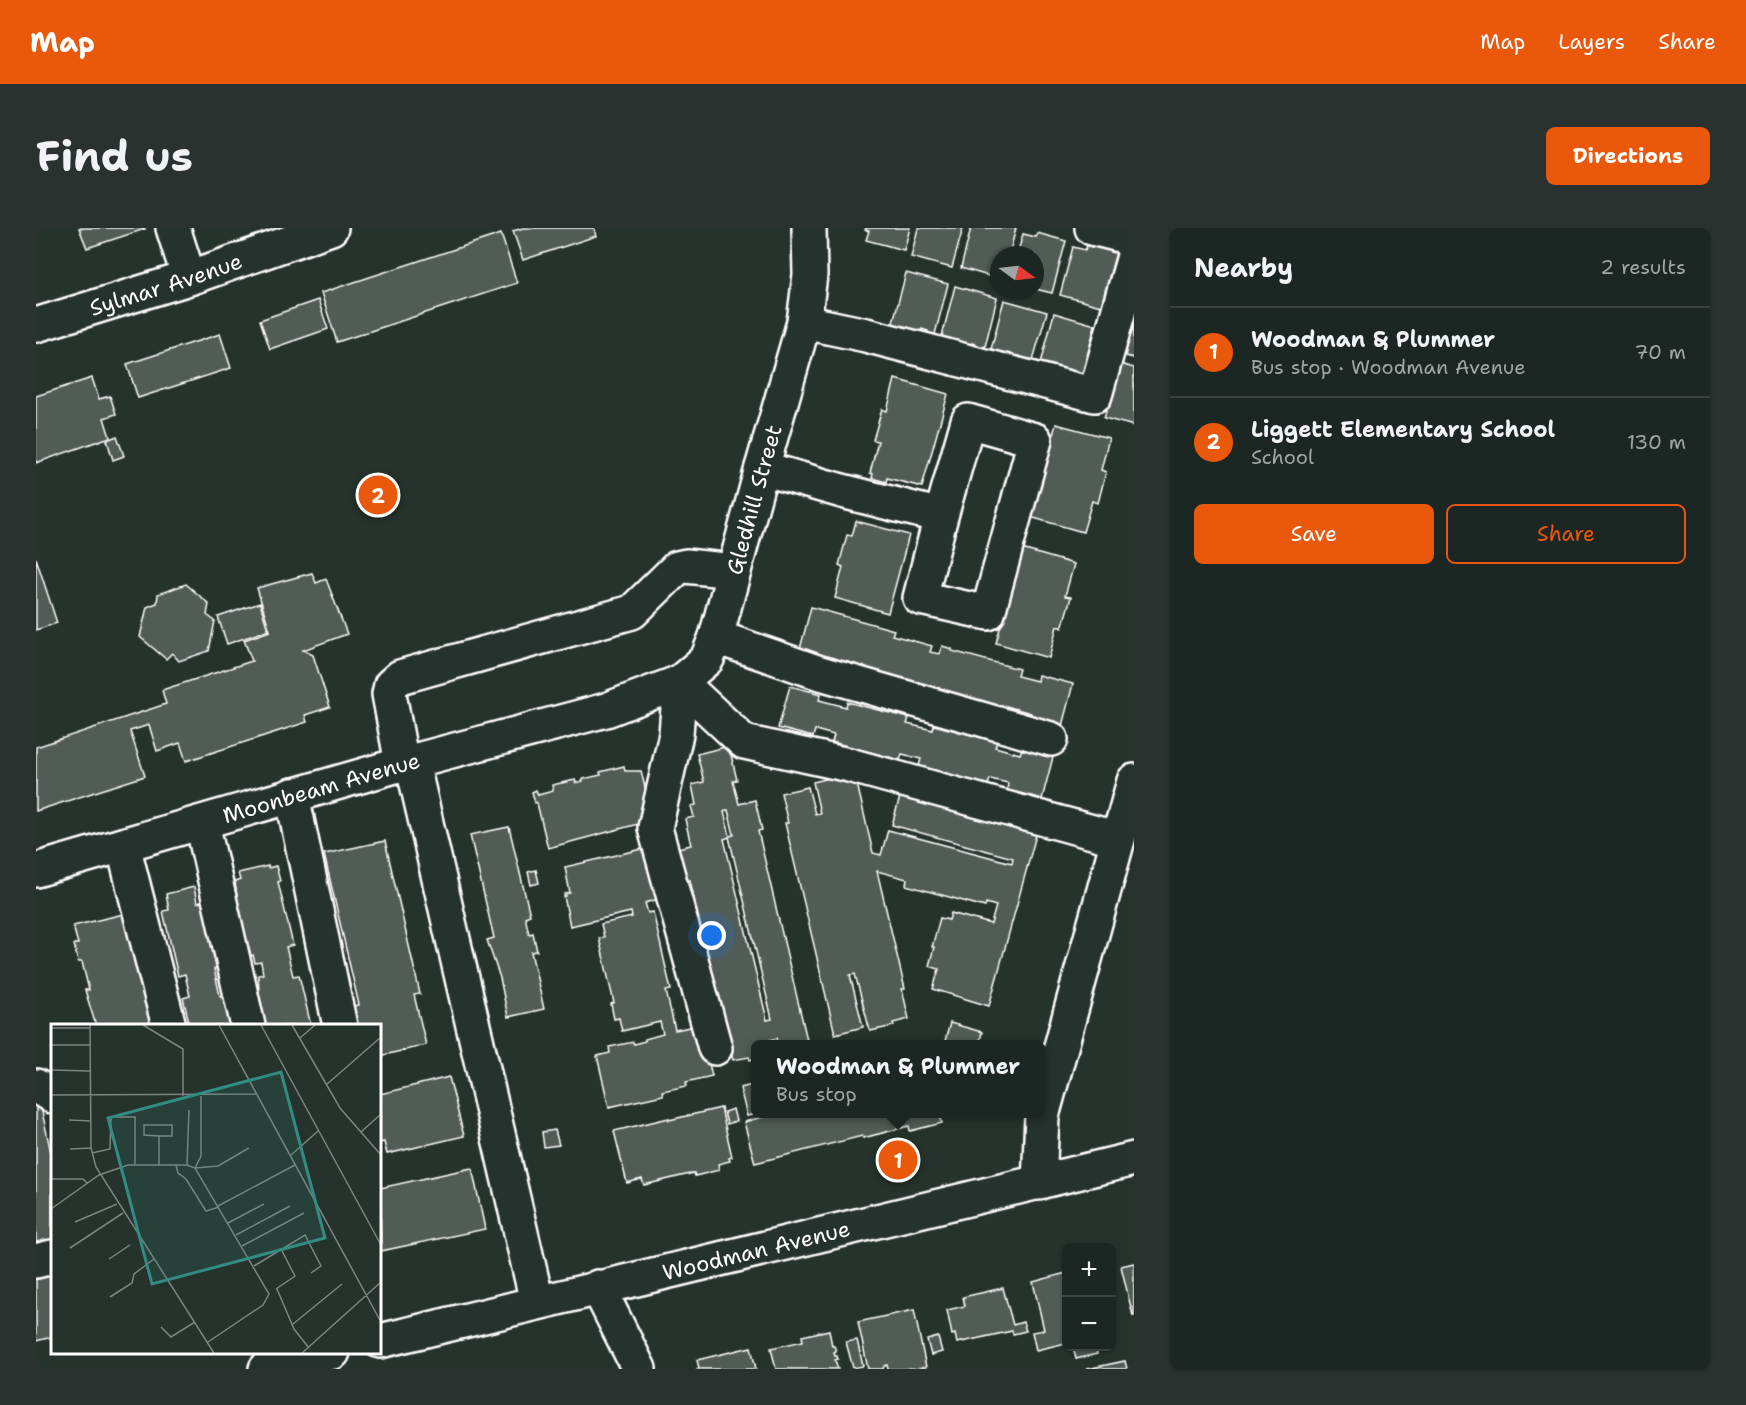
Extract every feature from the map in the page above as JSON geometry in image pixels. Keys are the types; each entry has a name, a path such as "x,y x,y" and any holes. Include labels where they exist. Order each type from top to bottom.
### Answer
{"street":[{"path":"172,228 189,278"},
{"name":"Gledhill Street","path":"606,710 681,682 707,658 716,637 804,322 810,275 809,228"},
{"path":"1092,228 1124,236 1134,246"},
{"name":"Sylmar Avenue","path":"36,325 189,278 326,229"},
{"path":"804,322 866,335 1095,395 1134,256"},
{"path":"968,421 1035,440 988,614 920,598 941,516 968,421"},
{"path":"762,468 941,516"},
{"path":"537,1302 389,694 391,685 400,677 632,612 677,568 686,566 734,571"},
{"path":"716,637 817,672 1051,739"},
{"path":"681,682 744,742 849,765 1118,839"},
{"path":"681,682 676,734 655,828 715,1048"},
{"name":"Moonbeam Avenue","path":"36,870 292,795 606,710"},
{"path":"1045,1105 1134,782"},
{"path":"292,795 340,1024"},
{"path":"202,823 248,1024"},
{"path":"123,845 168,1024"},
{"path":"36,1086 51,1095"},
{"path":"1039,1183 1042,1118"},
{"name":"Woodman Avenue","path":"381,1341 1134,1159"},
{"path":"36,1261 51,1257"},
{"path":"598,1287 639,1369"},
{"path":"266,1369 329,1354"}],"building":[{"path":"79,228 144,228 145,229 87,248"},
{"path":"523,228 594,228 596,236 523,260 513,231"},
{"path":"866,228 910,228 904,250 866,240 869,231 865,230"},
{"path":"918,228 963,228 952,268 911,257"},
{"path":"971,228 1016,228 1011,246 990,246 990,276 961,268"},
{"path":"1037,233 1066,241 1052,293 1044,291 1044,246 1020,246 1023,234 1036,237"},
{"path":"501,234 517,283 337,342 321,293"},
{"path":"1096,245 1116,253 1101,306 1060,295 1073,247 1085,250 1087,246"},
{"path":"906,273 948,284 933,342 926,340 928,331 922,329 921,334 892,326"},
{"path":"955,286 990,296 990,300 997,300 983,355 976,353 978,345 972,343 970,348 941,340"},
{"path":"318,300 328,329 270,349 260,320"},
{"path":"1004,300 1047,312 1033,360 1031,359 1030,363 990,353"},
{"path":"1054,313 1095,325 1082,383 1040,367"},
{"path":"1134,315 1134,358 1121,355"},
{"path":"220,334 231,368 138,398 127,364"},
{"path":"1120,364 1134,368 1134,426 1104,418"},
{"path":"92,378 99,399 110,396 116,414 104,418 110,437 36,463 36,396"},
{"path":"895,379 948,394 922,487 887,478 886,482 872,478 873,474 870,473 878,441 873,440 882,409 887,411"},
{"path":"1056,424 1109,438 1101,470 1106,472 1098,503 1092,501 1083,532 1030,517"},
{"path":"117,436 124,456 113,460 107,440"},
{"path":"856,521 909,535 888,613 835,598 843,567 839,565 847,535 852,536"},
{"path":"1022,549 1074,564 1065,596 1071,597 1062,628 1057,626 1049,658 996,643"},
{"path":"36,558 57,623 36,630"},
{"path":"312,573 316,583 326,579 347,634 303,650 313,655 330,707 305,715 307,722 186,761 180,743 157,751 149,725 130,731 145,776 36,811 36,747 166,704 162,690 252,661 244,640 270,631 257,588"},
{"path":"186,584 209,604 207,615 215,621 209,651 179,661 172,653 166,659 140,637 147,607 157,603 158,594"},
{"path":"260,603 268,630 227,644 218,617"},
{"path":"811,607 894,630 892,635 932,646 930,652 939,654 942,646 952,651 1019,669 1017,676 1037,681 1038,675 1073,684 1062,726 1030,717 1031,713 1006,706 1005,710 943,693 944,689 918,682 917,686 856,669 857,665 799,653"},
{"path":"790,686 821,694 819,700 846,707 847,702 909,718 907,724 933,730 934,725 997,742 995,747 1020,754 1022,749 1053,757 1042,799 1007,790 1008,783 990,779 988,785 919,766 921,759 902,754 900,760 832,742 834,735 815,730 813,737 778,728"},
{"path":"729,746 737,780 733,781 739,804 755,800 762,830 758,831 807,1040 777,1040 777,1038 751,1040 750,1060 749,1057 733,1060 705,953 707,953 703,932 698,933 695,921 699,920 690,880 685,881 678,848 691,845 685,819 694,817 691,806 696,805 692,785 704,782 697,754","holes":["728,810 734,835 730,836 724,812","729,837 772,1019 767,1020 724,839"]},
{"path":"624,766 625,771 641,771 653,820 548,848 532,792 536,790 538,795 553,791 552,785 575,780 576,783 601,775 600,772"},
{"path":"855,775 873,853 881,855 888,830 1012,863 1013,858 892,825 900,797 1036,835 989,1006 933,989 939,969 929,966 940,918 949,920 951,913 991,924 996,906 986,903 985,907 906,885 907,879 877,871 905,989 902,989 909,1019 893,1023 894,1026 870,1031 855,974 850,975 863,1027 835,1034 785,823 788,823 781,793 808,787 815,814 820,813 813,782 838,776"},
{"path":"509,827 530,915 525,917 529,934 533,933 537,951 531,952 544,1009 508,1017 500,978 487,940 494,938 470,835"},
{"path":"385,841 420,994 414,995 426,1045 381,1056 381,1024 358,1024 353,1006 359,1005 324,854"},
{"path":"647,848 659,899 645,903 648,913 653,912 671,990 666,991 675,1030 700,1025 712,1076 686,1082 687,1086 662,1091 663,1095 609,1107 597,1056 610,1053 609,1047 633,1042 634,1044 663,1034 660,1022 622,1031 619,1018 614,1019 611,1004 614,1003 599,938 604,937 601,924 632,917 631,912 570,926 564,896 570,893 565,867"},
{"path":"276,866 293,945 286,947 293,976 299,975 311,1024 262,1024 254,993 259,992 258,975 263,974 261,962 255,963 249,948 245,949 233,899 237,897 235,882 240,880 238,873"},
{"path":"536,870 539,883 531,885 528,872"},
{"path":"194,887 197,903 205,901 221,968 214,969 220,996 227,995 237,1024 190,1024 183,998 190,996 185,974 178,976 163,911 169,910 166,894"},
{"path":"132,912 158,1024 95,1024 85,990 89,990 82,962 78,962 74,944 78,944 73,926"},
{"path":"950,1023 982,1032 980,1040 945,1040"},
{"path":"449,1077 464,1136 387,1154 384,1142 381,1143 381,1094"},
{"path":"751,1085 751,1115 747,1116 740,1088"},
{"path":"36,1098 39,1098 51,1152 51,1245 36,1249"},
{"path":"721,1108 732,1157 729,1158 730,1161 718,1164 719,1170 695,1176 694,1173 644,1185 642,1179 627,1183 614,1131"},
{"path":"733,1109 736,1121 727,1124 724,1112"},
{"path":"759,1118 941,1118 942,1123 910,1131 909,1126 863,1138 862,1136 755,1163 744,1122"},
{"path":"555,1130 559,1145 544,1147 542,1132"},
{"path":"472,1168 485,1229 381,1251 381,1188"},
{"path":"1134,1263 1134,1316 1133,1316 1121,1266"},
{"path":"51,1270 51,1337 36,1341 36,1274"},
{"path":"1062,1274 1062,1344 1036,1350 1032,1332 1044,1330 1033,1282"},
{"path":"1003,1288 1013,1325 1023,1322 1026,1331 1013,1334 1012,1331 957,1343 955,1334 952,1335 947,1310 965,1306 963,1297"},
{"path":"914,1310 926,1367 888,1369 887,1365 883,1369 868,1369 858,1322"},
{"path":"829,1330 832,1346 836,1351 835,1356 838,1359 835,1360 838,1369 776,1369 771,1348 803,1341 802,1336"},
{"path":"938,1337 942,1352 931,1355 927,1340"},
{"path":"857,1340 863,1366 853,1368 846,1342"},
{"path":"751,1347 756,1369 696,1369 699,1368 697,1360"},
{"path":"1074,1351 1096,1351 1097,1354 1076,1359"},
{"path":"1125,1361 1127,1369 1087,1369"}],"place":[{"name":"Liggett Elementary School","path":"378,495"},
{"name":"Woodman & Plummer","path":"898,1160"}]}
